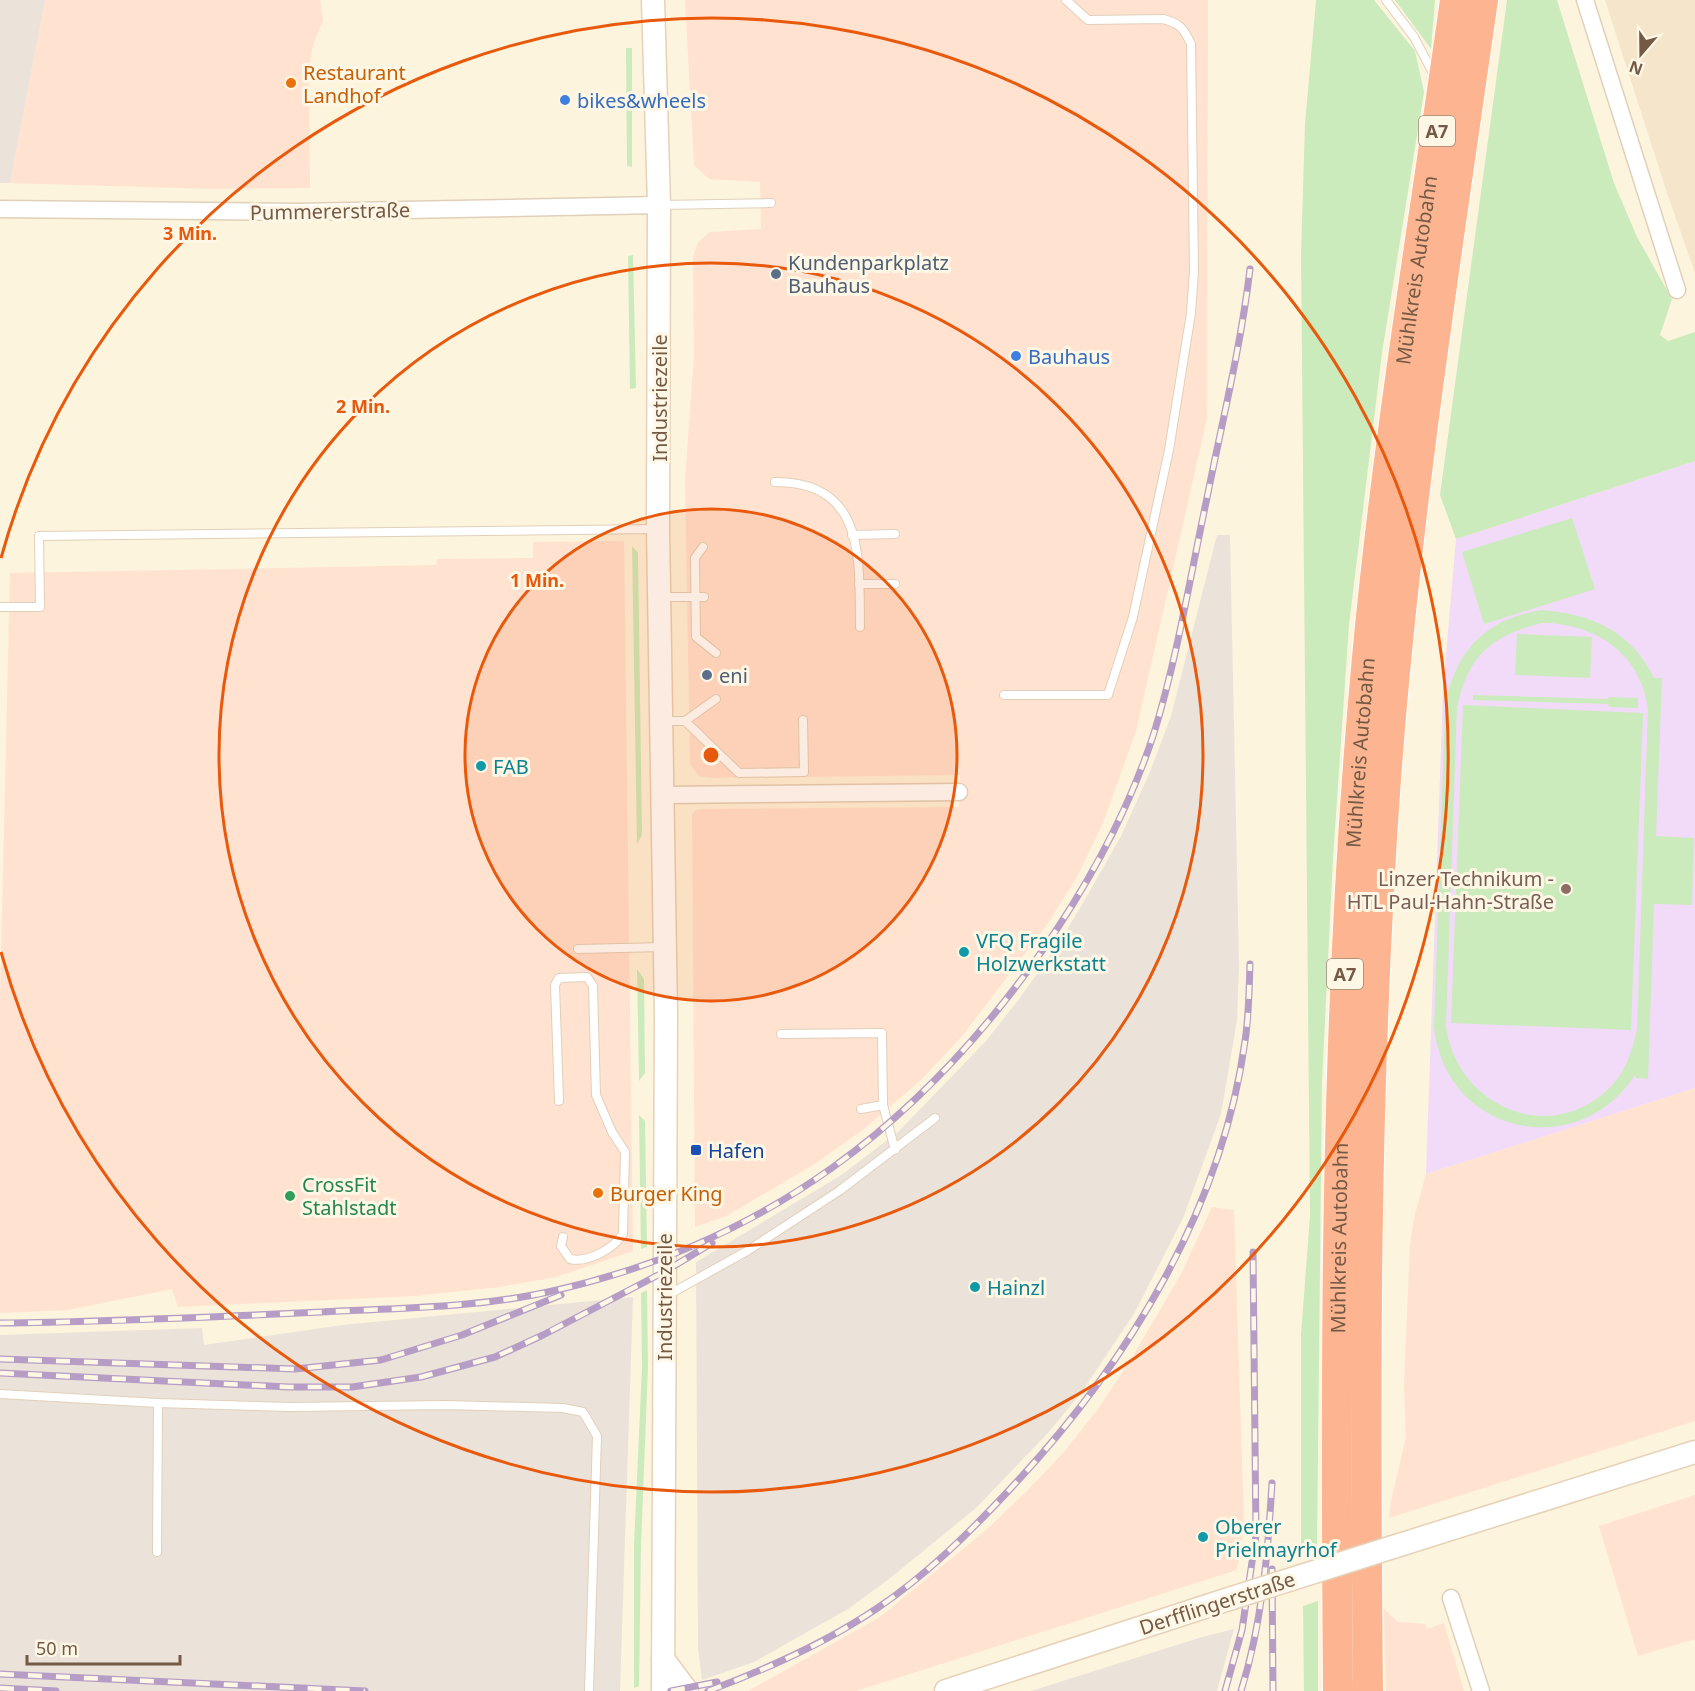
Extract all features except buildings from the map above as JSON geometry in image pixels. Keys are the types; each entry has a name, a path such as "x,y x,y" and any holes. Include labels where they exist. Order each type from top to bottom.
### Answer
{"highway":[{"name":"Mühlkreis Autobahn","path":"1338,1691 1336,1258 1341,1072 1353,837 1366,666 1380,545 1455,0"},
{"name":"Mühlkreis Autobahn","path":"1368,1691 1366,1239 1375,973 1386,778 1403,588 1483,0"}],"main road":[{"name":"Industriezeile","path":"653,0 659,205 658,529 664,947 663,1691"},
{"name":"Derfflingerstraße","path":"946,1691 1695,1452"},
{"path":"663,1659 687,1691"}],"street":[{"path":"1585,0 1677,290"},
{"name":"Pummererstraße","path":"0,209 308,212 659,205"},
{"path":"662,795 959,792"},
{"path":"1451,1598 1481,1691"}],"lane":[{"path":"1004,695 1108,695 1133,617 1169,450 1191,313 1194,271 1191,44 1184,28 1174,22 1163,19 1088,20 1066,0"},
{"path":"1386,0 1425,53 1442,96"},
{"path":"659,205 771,203"},
{"path":"775,482 812,486 828,495 842,510 857,551 860,627"},
{"path":"0,608 40,607 39,536 658,529"},
{"path":"852,535 894,534"},
{"path":"703,547 695,558 700,597 696,637 716,653"},
{"path":"859,584 896,584"},
{"path":"659,597 700,597"},
{"path":"661,721 685,721 716,699"},
{"path":"685,721 739,772 804,772 803,720"},
{"path":"578,949 664,947"},
{"path":"559,1101 555,985 560,978 587,977 593,986 596,1095 612,1132 626,1152 623,1234 618,1242 605,1250 576,1260 570,1259 561,1246 563,1237"},
{"path":"781,1034 882,1033 883,1105 895,1150"},
{"path":"861,1109 883,1105"},
{"path":"665,1297 747,1251 839,1191 935,1118"},
{"path":"0,1394 158,1403 290,1407 445,1405 563,1408 583,1412 597,1436 589,1691"},
{"path":"157,1552 158,1403"}],"shaded area":[{"path":"0,0 45,0 10,183 0,183"},
{"path":"45,0 320,0 323,20 313,45 309,68 310,188 211,189 10,183"},
{"path":"685,0 1208,0 1207,418 1136,731 1103,823 1077,877 1048,923 963,1035 920,1081 860,1132 813,1165 726,1216 695,1227 692,814 696,810 706,809 959,807 960,775 712,778 699,776 690,764 685,479 694,356 693,257 698,242 710,232 761,229 760,182 709,179 694,165"},
{"path":"1605,0 1695,0 1695,273 1666,190"},
{"name":"Linzer Technikum - HTL Paul-Hahn-Straße","path":"1695,461 1695,1088 1426,1174 1443,691 1456,539"},
{"path":"1217,535 1230,535 1239,966 1237,1020 1221,1114 1183,1218 1135,1312 1081,1393 1048,1433 976,1508 889,1579 848,1609 754,1662 702,1680 698,1649 696,1262 840,1176 898,1132 986,1041 1019,999 1059,943 1087,896 1121,836 1150,772 1171,716"},
{"path":"624,541 633,1251 556,1277 499,1287 414,1296 178,1307 172,1289 68,1310 0,1313 0,1001 10,573 436,565 437,559 533,558 533,542"},
{"path":"1695,1088 1695,1421 1389,1518 1406,1437 1404,1386 1410,1245 1414,1218 1426,1174"},
{"path":"1212,1207 1234,1210 1244,1525 1237,1570 856,1691 748,1691 880,1617 985,1531 1027,1491 1064,1452 1098,1409 1133,1356 1181,1274"},
{"path":"633,1297 620,1691 0,1691 0,1335 202,1328 204,1345 342,1325"},
{"path":"1695,1495 1695,1639 1638,1656 1599,1526"},
{"path":"1384,1609 1398,1622 1425,1624 1427,1629 1444,1623 1464,1691 1386,1691"},
{"path":"1234,1629 1217,1691 1031,1691 1202,1637"}],"green space":[{"path":"1316,0 1374,0 1415,51 1424,92 1382,353 1349,625 1333,858 1322,1082 1317,1544 1301,1548 1301,1335 1310,1216 1301,254 1305,124"},
{"path":"1395,0 1435,0 1431,49"},
{"path":"1507,0 1557,0 1614,183 1637,237 1672,299 1660,335 1668,341 1695,332 1695,461 1456,539 1440,495"},
{"path":"626,48 632,48 632,167 627,166"},
{"path":"633,255 636,388 630,389 628,256"},
{"path":"1572,518 1595,589 1484,624 1462,552"},
{"path":"632,546 638,553 642,835 637,844"},
{"path":"1542,610 1560,612 1593,621 1622,637 1645,662 1654,678 1662,678 1656,836 1694,838 1692,905 1654,904 1648,1079 1636,1078 1635,1075 1610,1103 1581,1120 1549,1127 1517,1124 1487,1113 1462,1092 1443,1063 1434,1027 1445,707 1456,669 1465,654 1489,630 1522,614","holes":["1542,623 1561,624 1597,635 1625,657 1636,672 1648,708 1637,1029 1629,1058 1614,1083 1591,1103 1565,1113 1539,1116 1513,1110 1489,1098 1469,1080 1454,1056 1446,1027 1457,708 1467,675 1484,651 1495,642 1509,634"]},
{"path":"1517,634 1592,637 1590,678 1515,675"},
{"path":"1473,695 1638,698 1638,708 1609,707 1608,704 1473,700"},
{"path":"1463,705 1643,713 1631,1030 1451,1023"},
{"path":"637,969 644,979 645,1073 639,1081"},
{"path":"639,1115 645,1121 647,1247 641,1249"},
{"path":"647,1290 648,1367 641,1545 639,1686 634,1688 634,1545 642,1367 641,1293"},
{"path":"1318,1601 1318,1691 1304,1691 1303,1606"}],"railway":[{"path":"0,1323 80,1322 410,1308 469,1304 557,1290 633,1269 704,1241 770,1208 832,1168 890,1122 944,1071 995,1014 1042,951 1106,846 1144,762 1163,704 1177,644 1237,353 1250,269"},
{"path":"708,1691 816,1645 856,1622 913,1582 964,1536 1012,1487 1094,1389 1130,1336 1163,1281 1191,1224 1215,1165 1233,1104 1245,1041 1250,964"},
{"path":"0,1373 288,1387 352,1387 421,1377 495,1357 543,1335 664,1272 712,1243"},
{"path":"1225,1691 1242,1630 1256,1535 1253,1252"},
{"path":"0,1359 295,1369 381,1360 462,1335 561,1295"},
{"path":"1241,1691 1254,1640 1263,1588 1272,1483"},
{"path":"1272,1569 1273,1691"},
{"path":"0,1674 365,1691"},
{"path":"671,1691 717,1682"},
{"path":"0,1688 56,1691"}],"place":[{"name":"Restaurant Landhof","path":"291,83"},
{"name":"bikes&wheels","path":"565,100"},
{"name":"Kundenparkplatz Bauhaus","path":"776,274"},
{"name":"Bauhaus","path":"1016,356"},
{"name":"eni","path":"707,675"},
{"name":"FAB","path":"481,766"},
{"name":"Linzer Technikum - HTL Paul-Hahn-Straße","path":"1566,889"},
{"name":"VFQ Fragile Holzwerkstatt","path":"964,952"},
{"name":"Hafen","path":"696,1150"},
{"name":"Burger King","path":"598,1193"},
{"name":"CrossFit Stahlstadt","path":"290,1196"},
{"name":"Hainzl","path":"975,1287"},
{"name":"Oberer Prielmayrhof","path":"1203,1537"}]}
